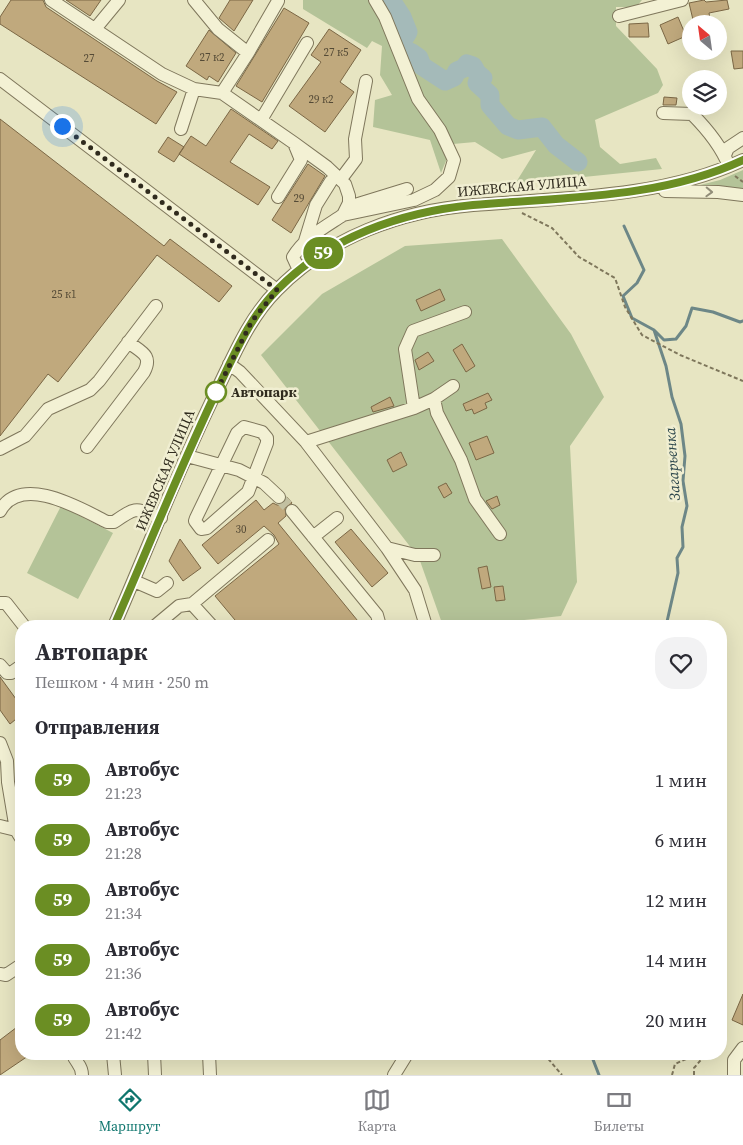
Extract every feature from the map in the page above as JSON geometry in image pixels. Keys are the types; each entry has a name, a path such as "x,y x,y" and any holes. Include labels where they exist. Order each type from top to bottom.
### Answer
{"street":[{"path":"51,0 162,74 194,89 222,93 294,143 336,180 345,184 349,196 346,211"},
{"path":"95,29 119,0"},
{"path":"194,0 218,29 248,53"},
{"path":"346,211 414,200 435,190 449,177 454,160 440,130 418,99 385,17 375,0"},
{"path":"619,16 682,0"},
{"path":"222,93 278,1"},
{"path":"261,120 306,43"},
{"path":"0,79 277,290"},
{"path":"305,241 316,205 356,159 355,139 366,81"},
{"path":"181,129 194,89"},
{"path":"663,113 692,114 704,125 727,161"},
{"path":"727,161 728,148 743,138"},
{"path":"278,197 301,160 294,143"},
{"name":"ИЖЕВСКАЯ УЛИЦА","path":"117,620 187,456 252,321 277,290 299,270 332,248 367,230 415,214 460,206 643,190 674,184 727,161 743,160"},
{"path":"299,270 293,257 305,241 346,211 407,189"},
{"path":"643,190 718,192 743,195"},
{"path":"0,449 25,436 48,409 90,390 156,306"},
{"path":"414,408 405,350 414,331 465,312"},
{"path":"87,447 144,372 148,364 147,359 142,353 128,342"},
{"path":"230,364 240,372 306,442 387,548 415,590 424,620"},
{"path":"306,442 414,408 434,399 453,386"},
{"path":"434,399 437,413 461,460 475,499 500,534"},
{"path":"244,426 262,432 267,438 267,443 254,478 248,492 207,528 201,529 195,522 221,465 240,429 244,426"},
{"path":"187,456 239,470 264,483 279,497"},
{"path":"0,511 9,499 29,495 57,498 108,522 114,522 131,510 140,510 161,518"},
{"path":"292,511 378,615 379,620"},
{"path":"313,537 337,518"},
{"path":"162,620 179,606 192,604 268,540"},
{"path":"387,548 415,555 434,555"},
{"path":"134,581 157,591 167,583"},
{"path":"0,603 6,603 10,606 20,620"},
{"path":"192,604 207,620"},
{"path":"0,665 6,673 15,670"},
{"path":"0,742 7,761 8,782 15,815"},
{"path":"0,826 15,832"},
{"path":"0,974 6,975 15,969"},
{"path":"734,1075 734,1060 743,1048"},
{"path":"77,1060 82,1068 82,1075"},
{"path":"114,1060 115,1075"},
{"path":"154,1060 155,1075"},
{"path":"210,1075 211,1060"},
{"path":"394,1075 403,1060"}],"path":[{"path":"522,213 552,228 580,257 615,278 630,318 642,335 664,347 743,381"},
{"path":"549,1060 562,1075"},
{"path":"672,1075 675,1064 684,1060"},
{"path":"694,1075 694,1068 701,1060"}],"green space":[{"path":"303,0 642,0 636,7 616,7 616,26 657,69 663,85 658,93 595,120 600,147 620,164 656,158 662,169 515,184 536,150 502,159 475,142 453,144 441,173 430,140 373,127 375,100 392,95 380,75 382,46 372,41 367,48 303,9"},
{"path":"743,170 743,190 701,187 700,185 720,180"},
{"path":"502,239 571,334 604,397 570,446 577,582 561,616 524,620 441,620 419,558 261,355 322,294 405,246"},
{"path":"61,506 113,533 78,599 27,573"}],"building":[{"path":"11,0 43,0 46,7 157,81 177,92 156,124 0,24 0,17"},
{"path":"66,0 101,0 90,16"},
{"path":"230,0 253,0 234,31 219,18"},
{"path":"704,0 706,2 727,0 729,9 709,13 709,15 692,15 689,3"},
{"path":"284,8 309,23 262,102 236,86"},
{"path":"678,17 682,26 682,38 668,44 660,25"},
{"path":"648,23 649,37 629,37 629,24"},
{"path":"329,29 361,50 340,82 354,92 325,132 289,106 321,62 311,55"},
{"path":"209,30 236,53 218,82 209,76 207,80 186,66"},
{"path":"731,51 743,51 743,68 734,69"},
{"path":"664,97 677,98 676,105 663,105"},
{"path":"231,109 278,141 272,149 249,134 230,162 270,187 258,205 179,154 191,136 206,146"},
{"path":"0,119 164,246 170,239 232,286 219,302 157,255 58,382 48,374 0,436"},
{"path":"168,137 184,147 174,162 158,152"},
{"path":"308,164 325,176 291,233 272,220"},
{"path":"440,289 445,300 421,311 416,300"},
{"path":"462,344 475,366 466,372 453,350"},
{"path":"428,352 434,361 419,370 415,360"},
{"path":"488,393 492,400 485,403 487,408 474,414 472,409 466,411 463,404"},
{"path":"390,397 394,406 373,412 371,407"},
{"path":"487,436 494,453 476,460 469,443"},
{"path":"401,452 407,465 393,472 387,460"},
{"path":"446,483 452,493 444,498 438,487"},
{"path":"497,496 500,505 492,509 486,501"},
{"path":"287,497 292,503 285,508 286,516 278,523 357,620 235,620 215,596 279,544 274,535 264,526 218,564 202,545 256,500 264,510 273,503 282,505"},
{"path":"351,529 388,573 372,587 335,542"},
{"path":"180,539 201,568 183,581 169,561"},
{"path":"487,566 491,587 482,589 478,568"},
{"path":"503,586 505,600 496,601 494,587"},
{"path":"0,677 15,698 15,720 10,724 0,710"},
{"path":"743,994 743,1025 732,1020"},
{"path":"15,1029 15,1060 22,1060 0,1075 0,1040"}],"waterway":[{"path":"391,0 402,17 408,32 402,42 403,49 419,58 422,66 445,81 454,77 457,71 464,68 467,64 473,66 483,78 477,83 490,95 490,105 508,126 518,130 542,127 556,145 578,162"},
{"path":"624,226 644,270 637,283 623,296 632,318 654,330 664,340 676,339 686,326 692,308 713,312 740,322 743,321"},
{"name":"Загарьенка","path":"654,330 666,366 672,397 681,424 685,456 683,481 687,506 682,527 683,547 677,558 678,573 667,620"},
{"name":"Загарьенка","path":"593,1060 599,1075"}],"tunnel":[{"path":"279,497 292,511"}],"bus line":[{"name":"59","path":"117,620 202,420 244,335 264,305 299,270 332,248 367,230 415,214 460,206 643,190 674,184 743,160"}],"place":[{"name":"Автопарк","path":"216,392"}],"route":[{"path":"62,126 277,290 252,321 216,392"}]}
